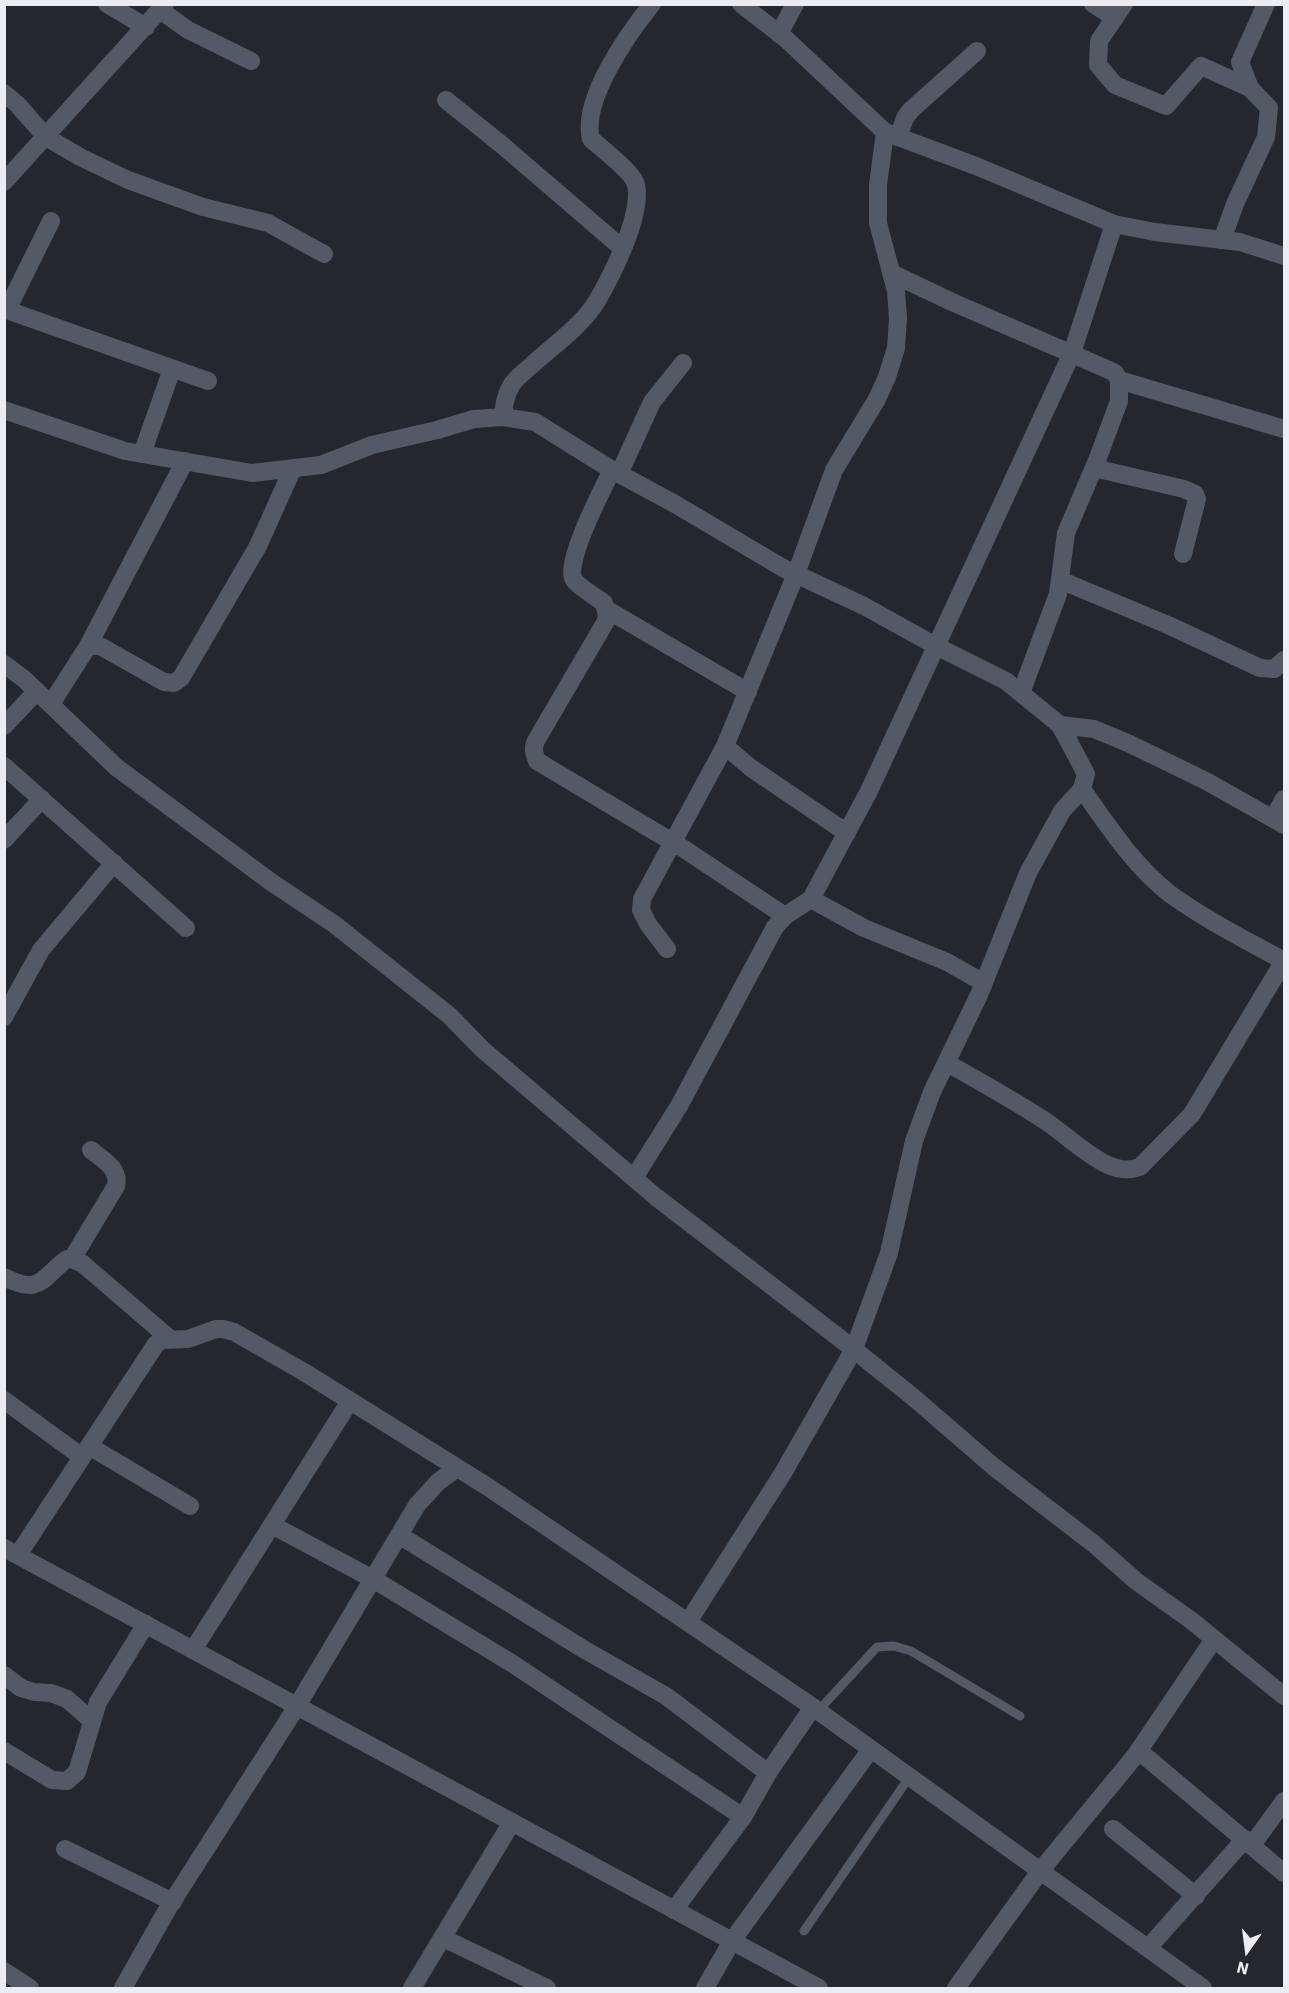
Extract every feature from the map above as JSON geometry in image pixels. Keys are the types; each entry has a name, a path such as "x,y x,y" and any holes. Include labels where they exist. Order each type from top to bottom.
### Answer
{"street":[{"path":"107,4 146,27"},
{"path":"503,417 510,388 593,307 612,272 634,221 638,191 633,178 591,139 589,121 592,106 615,57 652,4"},
{"path":"741,4 779,34 892,135 976,166 1114,224 1155,232 1240,242 1284,256"},
{"path":"779,34 795,4"},
{"path":"1093,4 1119,11 1099,41 1098,66 1115,85 1166,106 1201,66 1250,88 1269,108 1266,137 1235,204 1222,240"},
{"path":"1250,88 1240,62 1266,4"},
{"path":"4,182 163,7 188,30 251,62"},
{"path":"667,949 648,924 641,910 642,899 725,746 796,574 834,470 877,399 896,348 898,318 896,291 878,223 878,185 892,135 911,110 977,51"},
{"path":"4,93 17,104 46,137 80,156 128,180 202,207 268,224 324,254"},
{"path":"446,100 622,248"},
{"path":"51,221 6,310 208,381"},
{"path":"634,1178 679,1106 775,927 785,916 811,899 869,791 1071,353 1114,224"},
{"path":"891,273 1109,370 1119,380 1119,401 1066,533 1060,580 1053,611 1021,693"},
{"path":"683,363 652,402 575,551 572,574 574,580 604,603 606,621 534,745 534,754 537,760 673,843 785,916"},
{"path":"142,454 172,369"},
{"path":"1119,380 1284,429"},
{"path":"4,410 125,451 252,473 321,465 372,445 474,419 503,417 535,422 615,472 796,574 864,606 1006,681 1060,725 1086,774 1082,789 1062,811 1028,873 984,983 932,1092 914,1141 889,1253 854,1349 783,1473 687,1622"},
{"path":"51,704 88,646 185,461"},
{"path":"88,646 100,646 164,682 174,683 181,678 258,546 292,468"},
{"path":"1094,468 1184,489 1195,494 1197,499 1183,554"},
{"path":"1060,580 1168,625 1260,668 1274,669 1284,660"},
{"path":"606,609 747,692"},
{"path":"4,664 24,678 116,767 271,882 334,924 450,1016 482,1049 634,1178 854,1349 994,1467 1284,1696"},
{"path":"4,726 37,691"},
{"path":"1060,725 1094,729 1130,744 1206,781 1279,821 1284,799"},
{"path":"725,746 751,768 847,833"},
{"path":"4,766 186,928"},
{"path":"947,1063 1019,1104 1106,1164 1130,1170 1140,1167 1192,1114 1284,961 1203,916 1169,893 1144,870 1118,840 1082,789"},
{"path":"4,840 42,799"},
{"path":"4,1017 41,950 114,863"},
{"path":"811,899 864,928 937,958 984,983"},
{"path":"72,1259 116,1186 118,1177 115,1170 91,1150"},
{"path":"4,1277 15,1283 34,1286 67,1259 72,1259 83,1264 170,1338"},
{"path":"819,1989 11,1552 86,1451 156,1344 170,1338 188,1339 216,1329 234,1332 304,1372 457,1468 815,1709 1203,1989"},
{"path":"4,1400 86,1451 190,1506"},
{"path":"193,1650 350,1401"},
{"path":"123,1989 173,1902 297,1706 417,1505 438,1482 457,1468"},
{"path":"272,1524 373,1579 513,1664 743,1817"},
{"path":"399,1535 585,1650 666,1696 768,1773"},
{"path":"4,1751 52,1780 67,1781 77,1772 87,1745 91,1720 98,1702 146,1624"},
{"path":"956,1989 1041,1870 1117,1781 1214,1639"},
{"path":"4,1675 21,1688 34,1692 51,1693 67,1699 91,1720"},
{"path":"674,1910 743,1817 768,1773 815,1709"},
{"path":"705,1989 732,1941 871,1749"},
{"path":"1139,1751 1284,1873"},
{"path":"1148,1948 1284,1801"},
{"path":"412,1989 512,1822"},
{"path":"1113,1829 1196,1896"},
{"path":"65,1849 173,1902"},
{"path":"443,1938 548,1989"},
{"path":"4,1971 30,1989"}],"lane":[{"path":"815,1709 877,1647 894,1646 910,1651 1020,1716"},
{"path":"804,1931 909,1776"}]}
